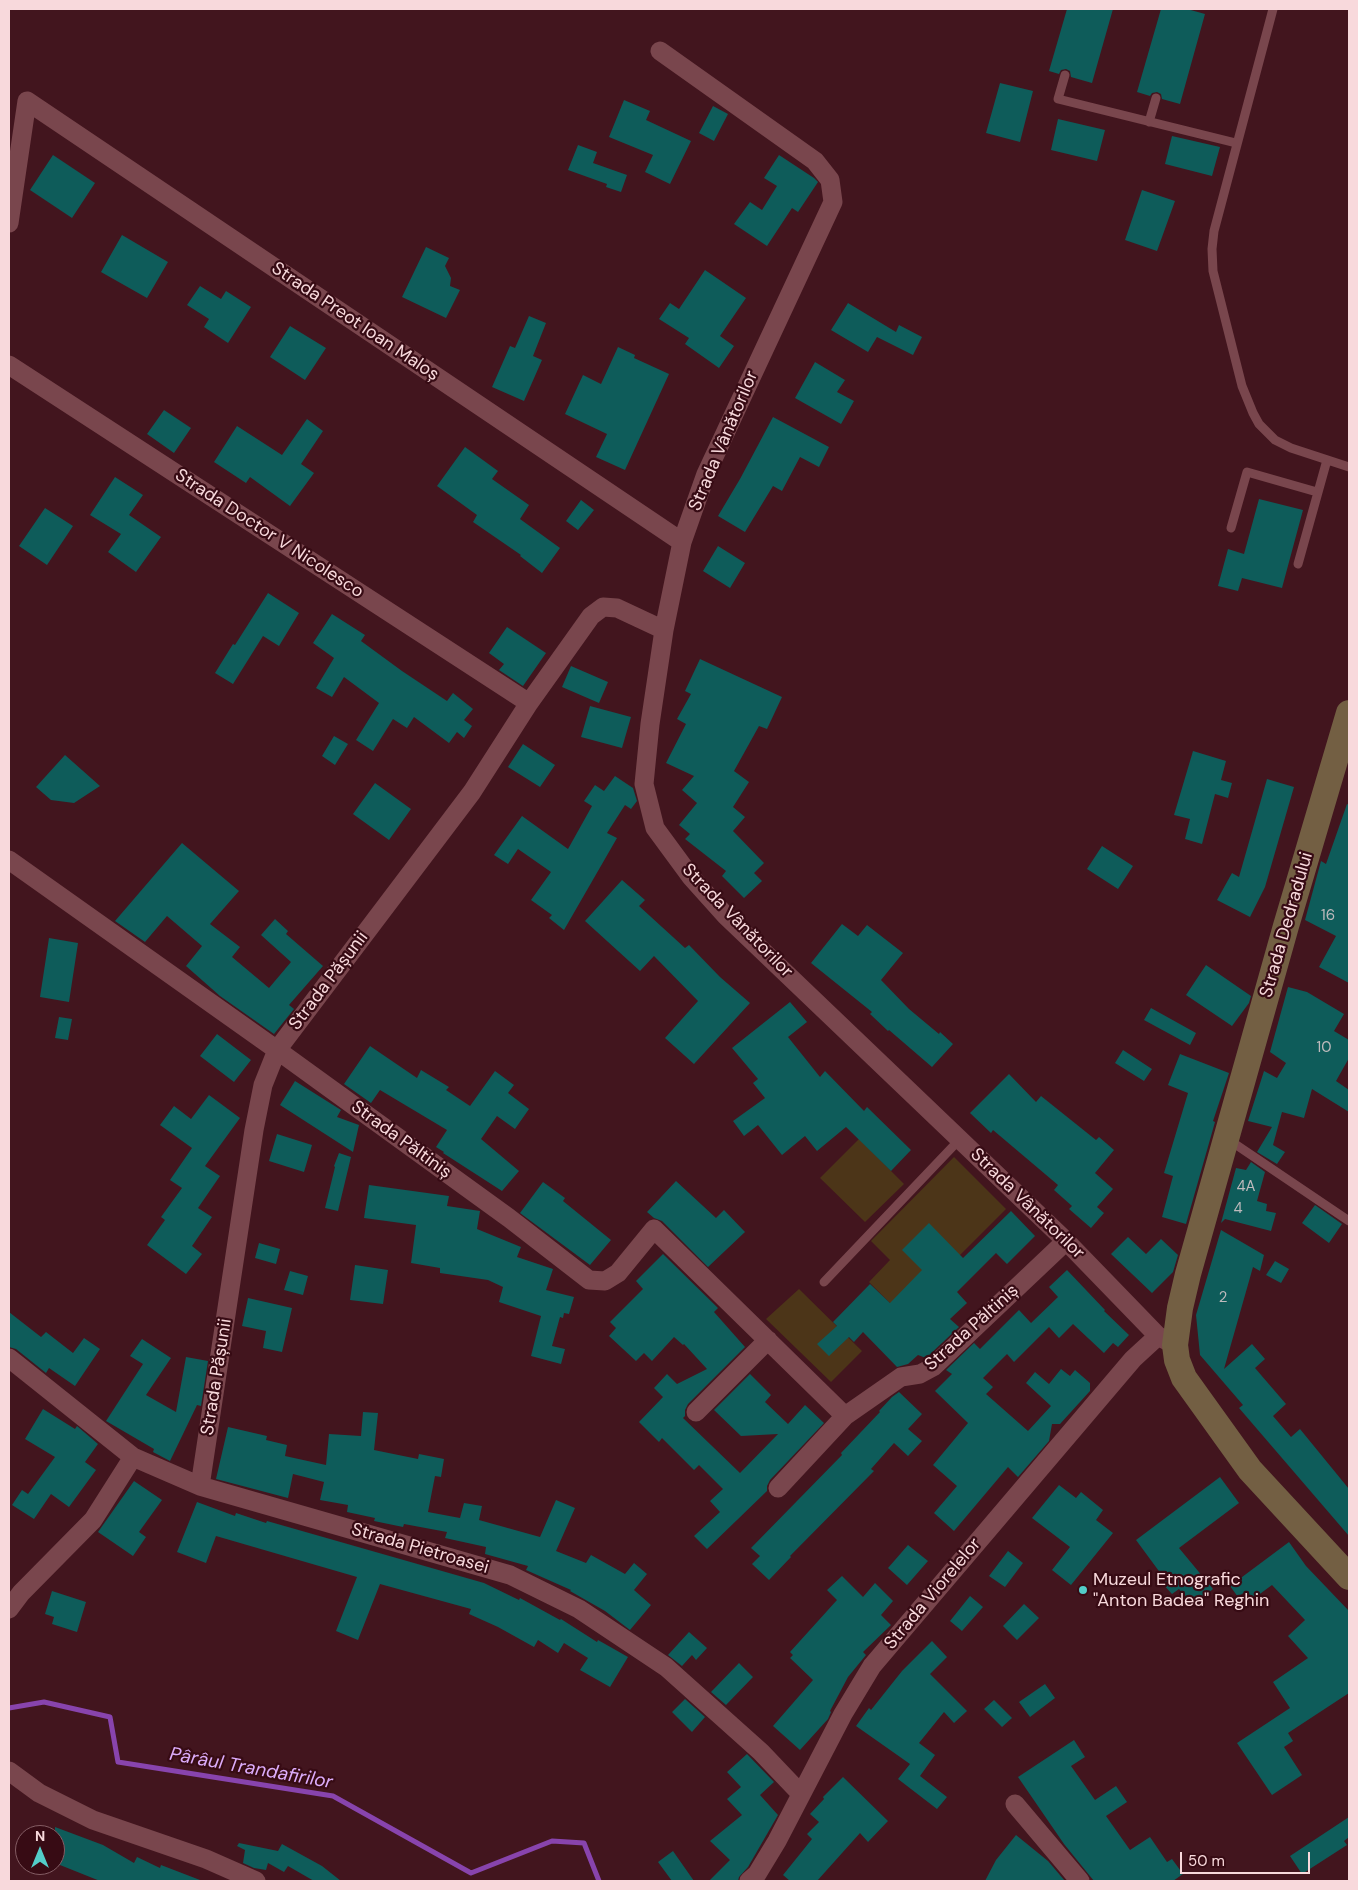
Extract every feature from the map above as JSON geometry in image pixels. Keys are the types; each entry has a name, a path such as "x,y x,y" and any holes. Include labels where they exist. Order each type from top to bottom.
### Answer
{"main road":[{"name":"Strada Dedradului","path":"1167,1340 1180,1308 1286,926 1349,713"},
{"path":"1167,1340 1184,1378 1250,1470 1349,1576"}],"street":[{"name":"Strada Vânătorilor","path":"660,50 815,161 830,180 833,202 706,474 682,542 664,630 650,724 644,784 655,828 691,877 726,916 961,1139 1167,1340"},
{"name":"Strada Preot Ioan Maloș","path":"9,223 27,101 682,542"},
{"name":"Strada Doctor V Nicolesco","path":"9,365 529,703"},
{"name":"Strada Pășunii","path":"200,1486 254,1130 263,1085 277,1050 472,792 529,703 591,616 603,607 617,608 664,630"},
{"name":"Strada Păltiniș","path":"9,860 277,1050 509,1218 590,1280 605,1280 618,1273 654,1229 845,1416"},
{"name":"Strada Păltiniș","path":"778,1488 845,1416 901,1377 920,1374 933,1367 1066,1241"},
{"path":"696,1412 768,1340"},
{"name":"Strada Viorelelor","path":"749,1881 757,1874 777,1841 800,1793 843,1714 872,1666 1133,1359 1167,1340"},
{"name":"Strada Pietroasei","path":"9,1358 133,1457 200,1486 510,1575 580,1609 666,1667 761,1752 800,1793"},
{"path":"9,1609 22,1593 93,1520 133,1457"},
{"path":"9,1771 39,1793 93,1820 206,1859 256,1881"},
{"path":"1015,1804 1080,1881"}],"lane":[{"path":"1273,9 1214,231 1212,249 1213,271 1242,386 1253,414 1267,433 1275,440 1291,448 1349,467"},
{"path":"1064,76 1058,99 1236,143"},
{"path":"1149,122 1156,98"},
{"path":"1298,564 1327,460"},
{"path":"1231,528 1247,472 1317,492"},
{"path":"1227,1138 1349,1221"},
{"path":"824,1282 961,1139"}],"shaded area":[{"path":"859,1139 904,1184 865,1222 820,1178"},
{"path":"954,1157 1006,1209 901,1314 869,1282 890,1260 871,1241"},
{"path":"799,1289 862,1351 831,1382 766,1319"}],"building":[{"path":"1067,9 1113,9 1092,83 1071,77 1070,71 1066,69 1061,70 1059,74 1049,71"},
{"path":"1161,9 1187,9 1205,14 1180,104 1162,99 1161,94 1157,92 1152,93 1150,96 1137,92"},
{"path":"1000,83 1033,91 1020,142 986,133"},
{"path":"624,100 650,111 646,120 691,141 670,184 645,172 653,155 609,137"},
{"path":"713,106 728,114 714,141 699,133"},
{"path":"1058,119 1105,130 1097,161 1051,150"},
{"path":"1172,136 1220,147 1212,176 1165,164"},
{"path":"578,145 597,152 593,163 627,175 621,192 606,187 607,184 568,170"},
{"path":"53,155 95,183 72,218 30,190"},
{"path":"779,155 818,182 798,212 792,208 767,246 734,224 750,202 762,210 777,186 764,178"},
{"path":"1142,190 1175,201 1157,251 1125,240"},
{"path":"122,235 168,262 147,298 101,272"},
{"path":"426,247 449,258 445,266 451,278 450,286 460,290 446,318 402,297"},
{"path":"705,270 746,298 720,336 734,346 719,368 685,344 689,338 659,319 670,303 679,309"},
{"path":"200,286 221,299 226,291 251,307 228,343 204,327 209,319 187,305"},
{"path":"848,303 896,332 899,325 922,337 913,355 877,337 868,352 831,330"},
{"path":"529,316 546,323 533,356 542,360 524,401 492,387 510,346 515,348"},
{"path":"290,326 326,348 305,380 270,357"},
{"path":"618,347 635,355 634,358 669,374 625,470 596,457 607,434 565,414 583,375 601,384"},
{"path":"815,362 845,380 837,392 854,401 841,424 795,398"},
{"path":"164,410 191,428 174,453 147,434"},
{"path":"773,417 829,447 819,467 800,457 782,491 773,486 745,532 718,516"},
{"path":"307,419 323,431 301,464 314,473 290,506 250,477 246,483 214,462 237,426 282,455"},
{"path":"465,447 498,471 492,479 529,505 520,519 560,548 542,573 521,555 473,522 477,515 437,486"},
{"path":"115,477 143,495 129,515 161,537 136,572 108,552 121,534 90,515"},
{"path":"1259,499 1303,510 1282,588 1242,578 1238,591 1218,586 1228,549 1244,554"},
{"path":"581,500 594,510 578,530 566,521"},
{"path":"45,508 73,526 47,565 19,546"},
{"path":"718,546 745,563 730,588 703,571"},
{"path":"268,593 299,613 279,646 263,636 233,684 215,673"},
{"path":"332,614 365,635 361,641 402,671 447,701 453,693 473,709 464,720 472,726 464,738 457,732 449,743 414,717 407,728 393,719 373,751 356,740 379,703 344,677 332,697 316,688 334,658 313,643"},
{"path":"507,627 546,653 523,686 499,670 504,664 489,653"},
{"path":"700,659 782,697 767,729 759,726 734,771 749,782 733,807 745,817 733,831 764,863 754,873 762,881 744,898 722,876 726,871 685,839 690,834 679,825 697,803 682,790 694,776 666,763 686,724 677,719 691,694 685,691"},
{"path":"571,666 608,682 599,703 562,687"},
{"path":"590,706 631,717 622,748 581,737"},
{"path":"334,736 348,744 335,765 322,756"},
{"path":"523,744 555,765 540,787 508,767"},
{"path":"1193,751 1226,761 1221,780 1232,783 1228,798 1215,794 1202,844 1185,839 1190,819 1174,815"},
{"path":"65,755 100,786 74,803 51,800 36,787"},
{"path":"615,776 633,788 637,801 631,809 625,805 607,833 617,838 564,930 549,918 552,915 531,900 551,872 518,849 508,864 494,855 522,816 568,849 592,806 584,801 595,785 604,791"},
{"path":"1267,779 1294,787 1265,887 1250,917 1217,900 1232,873 1239,877"},
{"path":"375,783 411,809 389,840 353,814"},
{"path":"1347,804 1349,805 1349,983 1319,967 1336,936 1305,920 1321,861 1326,864"},
{"path":"182,843 239,891 210,924 240,947 232,957 269,988 291,962 261,935 275,919 288,931 286,934 323,966 289,1005 294,1009 274,1034 220,996 186,966 202,946 167,916 145,942 115,921"},
{"path":"1102,846 1133,866 1118,889 1087,869"},
{"path":"622,880 645,900 639,906 685,948 689,945 720,977 750,1003 694,1064 665,1038 698,1001 654,956 640,971 585,921"},
{"path":"842,924 858,936 867,925 903,953 881,980 909,1009 953,1044 932,1067 888,1031 870,1014 872,1012 811,963"},
{"path":"49,938 78,943 69,1002 40,997"},
{"path":"1206,965 1251,996 1249,1003 1232,1026 1186,995"},
{"path":"1288,987 1307,992 1344,1014 1334,1031 1349,1040 1349,1058 1336,1081 1349,1090 1349,1112 1312,1089 1304,1118 1282,1112 1273,1145 1285,1152 1277,1164 1257,1152 1272,1127 1248,1121 1264,1071 1277,1078 1286,1063 1270,1052"},
{"path":"790,1002 807,1022 788,1037 820,1077 825,1071 864,1111 867,1107 911,1150 891,1171 846,1127 817,1151 805,1136 782,1155 758,1125 744,1136 733,1121 765,1098 753,1083 758,1079 732,1048"},
{"path":"1151,1008 1196,1033 1190,1045 1144,1020"},
{"path":"59,1017 72,1019 68,1040 55,1038"},
{"path":"217,1034 251,1060 234,1082 200,1056"},
{"path":"370,1046 417,1078 421,1070 449,1087 446,1090 470,1106 495,1071 514,1085 508,1093 529,1109 515,1129 497,1116 481,1139 519,1171 502,1191 436,1147 447,1130 380,1090 371,1103 344,1084"},
{"path":"1123,1050 1152,1069 1144,1081 1115,1063"},
{"path":"1180,1054 1229,1073 1213,1121 1215,1122 1186,1224 1162,1217 1173,1176 1164,1173 1188,1093 1168,1085"},
{"path":"1009,1074 1036,1102 1041,1096 1096,1140 1099,1137 1114,1150 1095,1173 1113,1189 1097,1207 1104,1213 1091,1228 1069,1209 1072,1206 1054,1190 1058,1185 993,1130 991,1133 970,1113"},
{"path":"295,1081 341,1110 337,1117 359,1125 353,1152 280,1105"},
{"path":"209,1095 240,1118 205,1166 220,1176 198,1208 212,1217 192,1246 202,1254 186,1274 147,1245 165,1220 161,1217 182,1188 170,1180 192,1148 160,1125 174,1106 191,1119"},
{"path":"277,1134 312,1145 304,1172 269,1161"},
{"path":"339,1153 351,1157 338,1211 325,1208 334,1166"},
{"path":"1251,1162 1265,1172 1257,1201 1267,1204 1266,1211 1276,1213 1271,1231 1225,1219 1221,1223 1236,1168 1246,1170"},
{"path":"676,1181 716,1218 724,1210 745,1232 708,1267 662,1221 654,1218 647,1212"},
{"path":"543,1182 565,1198 563,1201 611,1240 590,1265 520,1213"},
{"path":"369,1185 449,1196 447,1206 480,1211 477,1229 521,1247 517,1257 553,1269 546,1290 574,1297 569,1314 564,1313 563,1318 560,1317 552,1346 565,1349 561,1364 531,1356 541,1316 499,1302 503,1287 488,1280 440,1273 440,1268 411,1263 416,1225 364,1218"},
{"path":"1315,1205 1342,1224 1329,1243 1302,1223"},
{"path":"1011,1211 1035,1236 1007,1264 996,1253 957,1292 967,1303 950,1319 959,1327 926,1358 918,1355 908,1364 897,1367 863,1332 854,1342 849,1337 829,1356 817,1344 837,1326 833,1322 870,1284 890,1303 922,1270 902,1250 929,1223 963,1258"},
{"path":"1221,1230 1264,1255 1260,1271 1253,1267 1224,1369 1252,1344 1265,1359 1255,1368 1286,1404 1273,1416 1291,1437 1300,1429 1349,1489 1349,1536 1239,1408 1243,1405 1200,1355 1196,1315"},
{"path":"1128,1237 1146,1254 1161,1239 1178,1255 1173,1272 1152,1293 1111,1254"},
{"path":"259,1243 280,1249 276,1264 255,1258"},
{"path":"663,1254 718,1308 714,1312 745,1347 688,1404 683,1418 740,1473 778,1434 741,1436 714,1410 750,1374 771,1395 765,1402 788,1424 805,1405 824,1423 770,1480 767,1491 707,1549 694,1536 720,1512 710,1501 723,1489 699,1465 694,1470 662,1438 659,1442 639,1422 663,1397 654,1388 667,1374 677,1384 707,1369 684,1344 674,1337 652,1361 644,1353 636,1361 609,1336 616,1328 610,1322 643,1289 636,1281"},
{"path":"1275,1261 1289,1269 1281,1283 1266,1275"},
{"path":"355,1265 388,1270 383,1304 350,1300"},
{"path":"1067,1270 1104,1311 1129,1335 1118,1347 1113,1343 1104,1353 1073,1324 1059,1338 1049,1327 1014,1362 1007,1354 983,1378 993,1387 986,1394 1028,1431 1051,1406 1026,1383 1035,1372 1049,1384 1061,1369 1070,1376 1075,1370 1090,1383 1090,1391 1060,1424 1052,1424 1049,1441 1018,1477 1008,1467 954,1531 934,1513 957,1486 933,1465 968,1423 935,1391 952,1374 946,1370 974,1343 980,1349 1019,1310 1031,1323 1058,1297 1049,1287"},
{"path":"290,1271 308,1276 303,1295 284,1290"},
{"path":"248,1298 292,1308 282,1352 263,1348 266,1331 242,1326"},
{"path":"9,1312 41,1337 46,1332 73,1353 84,1338 100,1349 75,1386 49,1368 46,1373 16,1349 9,1347"},
{"path":"142,1339 171,1358 146,1395 176,1412 186,1357 208,1361 201,1406 197,1405 170,1461 153,1452 154,1449 106,1421 143,1364 130,1356"},
{"path":"899,1392 922,1414 908,1429 922,1441 908,1456 894,1443 871,1469 874,1471 790,1556 769,1580 752,1564 760,1556 751,1548 842,1455 841,1453 879,1411"},
{"path":"43,1409 75,1429 77,1426 98,1444 85,1462 96,1470 69,1507 51,1494 34,1519 12,1505 22,1490 28,1494 55,1457 25,1439"},
{"path":"363,1412 378,1413 374,1450 418,1459 419,1454 444,1459 441,1477 435,1476 428,1512 460,1518 464,1503 482,1506 479,1520 540,1537 556,1500 575,1508 556,1551 586,1563 591,1555 625,1574 634,1563 647,1574 634,1590 651,1605 630,1630 605,1611 571,1590 526,1570 528,1566 485,1554 486,1547 445,1538 447,1532 404,1524 403,1527 374,1521 375,1518 347,1512 348,1505 320,1500 324,1482 293,1474 288,1498 216,1479 228,1427 267,1436 266,1440 287,1445 285,1456 326,1465 329,1434 361,1436"},
{"path":"1220,1477 1239,1503 1179,1548 1213,1589 1193,1606 1179,1589 1172,1594 1160,1581 1164,1578 1136,1540"},
{"path":"134,1481 162,1500 139,1532 146,1537 133,1556 98,1532"},
{"path":"1059,1485 1076,1498 1081,1492 1103,1510 1096,1520 1113,1533 1071,1585 1052,1570 1070,1547 1032,1518"},
{"path":"197,1502 235,1516 236,1513 266,1523 267,1521 484,1583 519,1600 520,1598 561,1619 597,1642 598,1640 628,1657 610,1687 580,1670 588,1658 564,1643 558,1653 538,1640 534,1647 498,1627 469,1614 471,1609 380,1584 358,1640 336,1631 357,1577 216,1536 206,1563 177,1552"},
{"path":"1289,1542 1306,1566 1349,1611 1349,1693 1288,1733 1293,1741 1284,1747 1302,1775 1272,1795 1237,1743 1290,1708 1273,1682 1308,1658 1288,1636 1305,1620 1272,1585 1253,1599 1246,1591 1238,1597 1230,1586"},
{"path":"908,1545 928,1561 907,1585 888,1568"},
{"path":"1008,1551 1023,1563 1005,1587 989,1576"},
{"path":"842,1576 863,1597 875,1583 893,1601 881,1615 891,1625 863,1652 866,1655 848,1677 830,1711 828,1719 800,1750 773,1726 813,1680 790,1658 793,1655 790,1652 837,1600 827,1590"},
{"path":"52,1591 86,1602 77,1632 52,1624 54,1617 45,1614"},
{"path":"970,1596 983,1607 962,1631 950,1621"},
{"path":"1024,1604 1039,1618 1017,1640 1003,1626"},
{"path":"689,1632 707,1648 696,1660 692,1655 682,1666 668,1655"},
{"path":"932,1641 947,1657 930,1674 967,1711 954,1723 944,1712 919,1743 935,1755 920,1776 947,1797 937,1809 898,1779 910,1764 856,1726 869,1708 871,1710 902,1671"},
{"path":"739,1663 753,1677 726,1705 711,1692"},
{"path":"1045,1684 1055,1698 1030,1717 1019,1702"},
{"path":"685,1699 705,1717 692,1732 672,1712"},
{"path":"994,1700 1012,1718 1002,1727 984,1709"},
{"path":"1074,1740 1085,1757 1071,1766 1095,1800 1116,1786 1127,1802 1106,1816 1130,1850 1150,1837 1167,1862 1172,1859 1183,1874 1173,1881 1094,1881 1064,1844 1018,1777"},
{"path":"747,1754 774,1782 760,1795 778,1815 738,1881 709,1881 730,1860 710,1841 742,1815 727,1799 741,1787 727,1772"},
{"path":"843,1777 888,1821 868,1842 860,1833 817,1881 790,1881 783,1875 812,1839 807,1834 819,1822 810,1814 824,1799 823,1797"},
{"path":"1349,1817 1349,1837 1344,1841 1347,1845 1302,1874 1290,1856"},
{"path":"65,1831 103,1845 134,1863 137,1857 160,1868 161,1865 200,1880 200,1881 100,1881 65,1867"},
{"path":"1016,1835 1048,1861 1065,1881 985,1881 996,1860"},
{"path":"239,1843 278,1851 282,1844 322,1866 341,1881 314,1881 288,1866 284,1872 268,1863 266,1870 254,1868 243,1863 245,1850 237,1846"},
{"path":"673,1851 694,1881 672,1881 658,1862"}],"waterway":[{"name":"Pârâul Trandafirilor","path":"9,1708 44,1702 110,1717 118,1762 333,1796 471,1873 552,1841 584,1843 599,1881"}],"place":[{"name":"Muzeul Etnografic \"Anton Badea\" Reghin","path":"1083,1590"}]}
